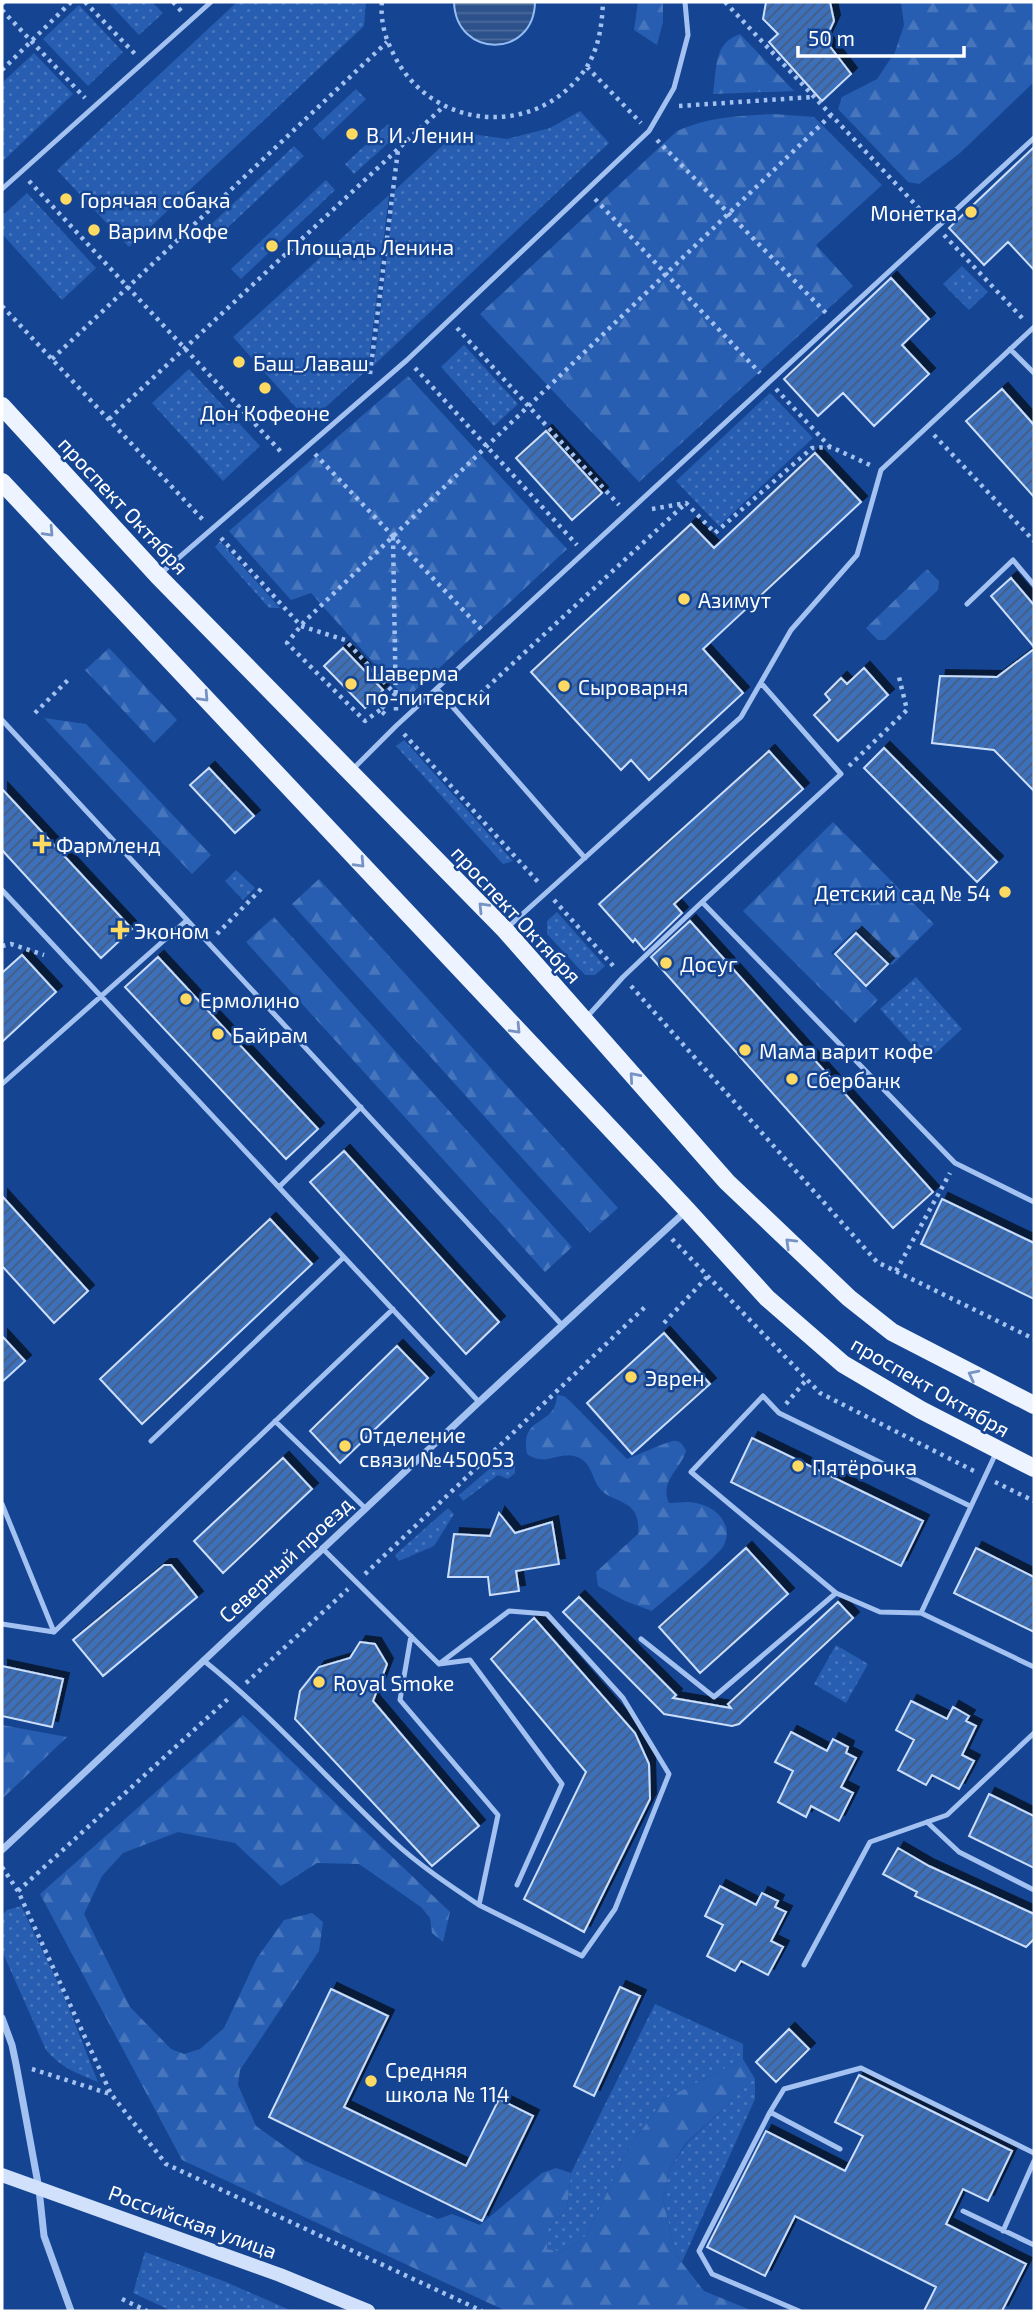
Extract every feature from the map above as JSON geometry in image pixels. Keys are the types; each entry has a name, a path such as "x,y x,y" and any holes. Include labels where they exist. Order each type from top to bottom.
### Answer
{"main road":[{"name":"проспект Октября","path":"2,406 158,576 505,930 727,1182 849,1298 891,1332 1034,1405"},
{"name":"проспект Октября","path":"2,482 687,1210 766,1298 843,1364 998,1451 1034,1468"},
{"name":"Российская улица","path":"2,2175 280,2275 368,2311"}],"street":[{"name":"Северный проезд","path":"2,1850 322,1548 687,1210"},
{"path":"2,2018 16,2064 39,2189 44,2236 71,2311"}],"lane":[{"path":"2,189 211,2"},
{"path":"158,576 407,360 649,131 674,88 688,35 685,2"},
{"path":"350,772 396,726 1034,138"},
{"path":"505,930 741,717 791,630 857,555 881,470 1033,328"},
{"path":"1010,349 1034,373"},
{"path":"967,604 1013,561 1034,584"},
{"path":"584,1021 623,977 841,774 761,683"},
{"path":"437,689 585,858"},
{"path":"2,720 562,1325"},
{"path":"2,890 479,1402"},
{"path":"702,902 955,1163 1034,1202"},
{"path":"2,1084 187,920"},
{"path":"279,1187 361,1107"},
{"path":"151,1441 344,1257"},
{"path":"54,1632 393,1309"},
{"path":"970,1506 779,1413 763,1396 691,1472 836,1593 880,1612 921,1612 1034,1667"},
{"path":"275,1421 365,1508"},
{"path":"921,1612 998,1451"},
{"path":"2,1504 54,1632"},
{"path":"322,1548 439,1664"},
{"path":"641,1639 714,1697 836,1593"},
{"path":"203,1660 239,1689 395,1842 433,1874 479,1905 582,1956 614,1909 669,1774 623,1698 547,1614 509,1611 439,1664"},
{"path":"2,1624 54,1632"},
{"path":"411,1636 400,1700 498,1815 479,1905"},
{"path":"439,1664 470,1660 562,1784 517,1885"},
{"path":"804,1965 870,1842 947,1815 1034,1733"},
{"path":"927,1822 959,1853 1034,1890"},
{"path":"2,2041 12,2045"},
{"path":"799,2311 712,2274 699,2251 784,2089 861,2068 1034,2152"},
{"path":"770,2112 840,2149"},
{"path":"1003,2231 1034,2161"},
{"path":"963,2211 1034,2245"}],"path":[{"path":"2,70 71,2"},
{"path":"85,2 143,63"},
{"path":"382,2 387,42 400,68 419,90 443,107 485,117 507,117 538,109 565,91 587,67 601,32 603,2"},
{"path":"726,2 1033,328"},
{"path":"2,10 94,107"},
{"path":"52,359 387,42"},
{"path":"587,67 835,322"},
{"path":"664,107 813,97"},
{"path":"109,419 443,107"},
{"path":"380,710 365,721 286,643 304,622 831,115"},
{"path":"368,394 398,149"},
{"path":"21,172 290,461"},
{"path":"588,191 831,447 881,470"},
{"path":"449,320 627,513 686,503"},
{"path":"407,360 584,553"},
{"path":"927,427 1034,541"},
{"path":"307,446 491,640"},
{"path":"686,503 715,533 812,448 831,447"},
{"path":"458,713 686,503"},
{"path":"393,536 396,726 877,1262 1034,1339"},
{"path":"841,774 907,710 898,673"},
{"path":"35,713 68,680"},
{"path":"209,943 263,887"},
{"path":"2,946 11,944 68,962"},
{"path":"895,1271 955,1163"},
{"path":"664,1324 708,1276"},
{"path":"18,1891 356,1582 646,1306"},
{"path":"2,1867 18,1891 111,2094 166,2164 482,2311"},
{"path":"16,2064 111,2094"},
{"path":"122,2299 147,2311"}],"green space":[{"path":"108,2 152,2 163,13 139,35"},
{"path":"237,2 366,2 364,26 129,247 57,170"},
{"path":"638,2 663,2 663,22 657,45 634,30"},
{"path":"901,2 1034,2 1034,82 960,153 919,184 908,182 838,109 842,97 877,79 895,52 904,25"},
{"path":"79,5 123,52 88,86 43,39"},
{"path":"740,34 794,91 713,94 721,50 731,38"},
{"path":"34,53 73,94 2,162 2,83"},
{"path":"356,89 366,99 323,140 313,129"},
{"path":"580,111 609,143 374,365 395,190 457,132 507,139 550,128"},
{"path":"773,114 814,117 882,185 816,245 853,286 639,482 480,314 677,131 712,120"},
{"path":"388,124 398,134 354,174 345,164"},
{"path":"294,146 304,156 209,245 200,235"},
{"path":"326,180 335,190 241,279 231,269"},
{"path":"27,193 96,268 62,300 2,234 2,216"},
{"path":"389,195 368,369 309,422 233,337"},
{"path":"962,266 988,292 969,310 943,284"},
{"path":"464,345 518,404 494,426 441,367"},
{"path":"189,369 260,446 223,481 152,403"},
{"path":"408,376 567,549 406,699 311,593 291,600 229,531"},
{"path":"770,393 813,438 719,526 676,481"},
{"path":"220,541 280,608 269,608 215,547"},
{"path":"927,569 939,581 938,590 885,640 878,640 866,628"},
{"path":"109,648 177,720 154,743 85,670"},
{"path":"44,718 86,724 211,855 192,874"},
{"path":"404,740 513,861 503,864 396,746"},
{"path":"833,822 934,924 892,965 856,929 831,953 878,1000 855,1023 743,911"},
{"path":"236,870 255,888 243,900 225,881"},
{"path":"319,879 618,1208 590,1233 292,904"},
{"path":"557,912 605,966 595,975 585,975 547,934 547,921"},
{"path":"274,917 572,1247 545,1272 246,942"},
{"path":"916,977 962,1029 927,1061 880,1009"},
{"path":"557,1395 570,1401 627,1459 670,1442 679,1442 686,1451 667,1488 669,1503 690,1502 703,1505 716,1513 725,1524 726,1537 720,1550 652,1611 625,1601 598,1586 596,1572 638,1534 638,1520 632,1509 603,1492 589,1466 580,1458 568,1455 540,1459 527,1454 528,1433 551,1413"},
{"path":"507,1454 515,1467 515,1473 508,1479 498,1475 463,1501 459,1495"},
{"path":"448,1508 454,1514 434,1546 399,1561 395,1555"},
{"path":"836,1645 868,1664 846,1703 814,1684"},
{"path":"243,1715 450,1912 443,1942 432,1933 430,1918 421,1907 359,1864 317,1863 281,1886 235,1843 178,1832 123,1853 102,1876 84,1914 130,2007 171,2049 184,2054 200,2049 224,2028 257,1958 284,1920 312,1913 323,1922 319,1951 240,2070 238,2085 256,2126 305,2161 438,2219 452,2214 480,2225 542,2173 556,2168 571,2173 567,2209 547,2230 547,2249 563,2252 587,2235 626,2152 663,2100 743,2059 755,2079 745,2080 730,2103 686,2143 670,2168 663,2199 676,2255 704,2291 753,2311 506,2311 182,2160 40,1894"},
{"path":"2,1725 67,1737 2,1799"},
{"path":"21,1906 64,1996 98,2082 63,2065 46,2050 2,1951 2,1915 7,1910"},
{"path":"655,2004 743,2044 743,2059 663,2100 626,2152 587,2235 563,2252 547,2249 547,2230 567,2209 571,2173"},
{"path":"745,2079 755,2079 755,2099 682,2262 676,2255 663,2199 670,2168 687,2143 730,2103"},
{"path":"145,2252 226,2282 292,2311 172,2311 133,2293"}],"shaded area":[{"path":"454,2 535,2 531,21 522,34 509,42 495,45 480,42 467,34 458,21"}],"building":[{"path":"766,2 830,2 834,21 825,40 851,74 822,101 769,42 778,34 763,19"},
{"path":"1034,147 1034,270 1008,242 984,265 949,228"},
{"path":"891,278 929,319 902,345 929,374 874,426 843,393 818,416 784,379"},
{"path":"1002,389 1034,425 1034,497 966,421"},
{"path":"546,431 602,493 572,520 516,458"},
{"name":"Азимут","path":"815,453 861,502 703,649 743,693 649,780 631,760 621,770 531,672 691,524 714,548"},
{"path":"1011,578 1034,605 1034,647 991,596"},
{"path":"343,648 383,690 365,708 324,666"},
{"path":"1034,649 1034,791 994,750 932,743 940,676 997,677"},
{"path":"864,668 888,695 838,741 814,715 830,700 825,694 841,678 847,684"},
{"path":"884,748 997,862 977,882 864,768"},
{"path":"769,751 803,789 674,904 682,913 644,950 635,939 633,942 599,904"},
{"path":"209,768 254,816 235,833 190,785"},
{"path":"2,789 132,929 101,958 2,850"},
{"path":"690,921 933,1192 893,1228 651,957"},
{"path":"856,933 888,964 866,986 835,954"},
{"path":"22,955 56,992 2,1042 2,973"},
{"path":"158,957 318,1129 286,1159 125,987"},
{"path":"344,1151 499,1322 466,1354 310,1182"},
{"path":"2,1196 88,1291 54,1323 2,1266"},
{"path":"942,1199 1034,1243 1034,1299 921,1244"},
{"path":"270,1219 312,1264 142,1424 100,1379"},
{"path":"664,1333 710,1384 632,1454 587,1403"},
{"path":"2,1336 25,1361 2,1382"},
{"path":"397,1346 428,1378 340,1463 310,1431"},
{"path":"752,1438 923,1521 901,1566 731,1482"},
{"path":"283,1458 312,1489 223,1573 194,1541"},
{"path":"499,1513 515,1533 552,1522 559,1564 516,1571 519,1591 490,1595 488,1577 448,1577 454,1534 490,1536"},
{"path":"746,1548 788,1594 700,1673 659,1627"},
{"path":"976,1548 1034,1577 1034,1632 954,1593"},
{"path":"164,1565 171,1565 197,1597 103,1676 73,1640"},
{"path":"579,1597 676,1695 673,1698 731,1708 728,1704 838,1602 853,1618 739,1724 732,1726 664,1714 563,1612"},
{"path":"534,1618 635,1733 649,1764 650,1799 584,1932 524,1899 586,1772 491,1659"},
{"path":"360,1642 375,1644 387,1664 373,1701 479,1826 432,1866 295,1719 300,1691 319,1667 350,1658"},
{"path":"2,1666 63,1679 52,1727 2,1716"},
{"path":"911,1701 947,1719 953,1707 969,1716 966,1721 976,1726 962,1755 974,1761 959,1789 932,1775 926,1785 898,1770 914,1740 896,1730"},
{"path":"791,1732 827,1751 833,1739 848,1747 846,1753 856,1758 841,1787 853,1793 839,1821 811,1806 806,1817 778,1802 793,1771 775,1762"},
{"path":"989,1794 1034,1816 1034,1868 969,1836"},
{"path":"898,1848 929,1866 1034,1914 1034,1939 1026,1947 915,1896 917,1892 883,1874"},
{"path":"720,1886 756,1905 762,1893 778,1901 775,1907 786,1912 771,1941 783,1947 768,1975 741,1961 735,1971 707,1956 723,1925 705,1916"},
{"path":"620,1987 640,1996 594,2096 574,2086"},
{"path":"331,1989 388,2016 344,2107 466,2166 499,2099 533,2116 482,2221 269,2117"},
{"path":"789,2029 809,2049 776,2082 756,2062"},
{"path":"859,2075 1012,2151 988,2201 963,2189 946,2224 1026,2264 1002,2311 924,2311 936,2287 795,2216 765,2276 707,2247 766,2131 845,2171 863,2136 835,2122"}],"place":[{"name":"В. И. Ленин","path":"352,134"},
{"name":"Горячая собака","path":"66,199"},
{"name":"Монетка","path":"971,212"},
{"name":"Варим Кофе","path":"94,230"},
{"name":"Площадь Ленина","path":"272,246"},
{"name":"Баш_Лаваш","path":"239,362"},
{"name":"Дон Кофеоне","path":"265,388"},
{"name":"Азимут","path":"684,599"},
{"name":"Шаверма по-питерски","path":"351,684"},
{"name":"Сыроварня","path":"564,686"},
{"name":"Фармленд","path":"42,844"},
{"name":"Детский сад № 54","path":"1005,892"},
{"name":"Эконом","path":"120,930"},
{"name":"Досуг","path":"666,963"},
{"name":"Ермолино","path":"186,999"},
{"name":"Байрам","path":"218,1034"},
{"name":"Мама варит кофе","path":"745,1050"},
{"name":"Сбербанк","path":"792,1079"},
{"name":"Эврен","path":"631,1377"},
{"name":"Отделение связи №450053","path":"345,1446"},
{"name":"Пятёрочка","path":"798,1466"},
{"name":"Royal Smoke","path":"319,1682"},
{"name":"Средняя школа № 114","path":"371,2081"}]}
